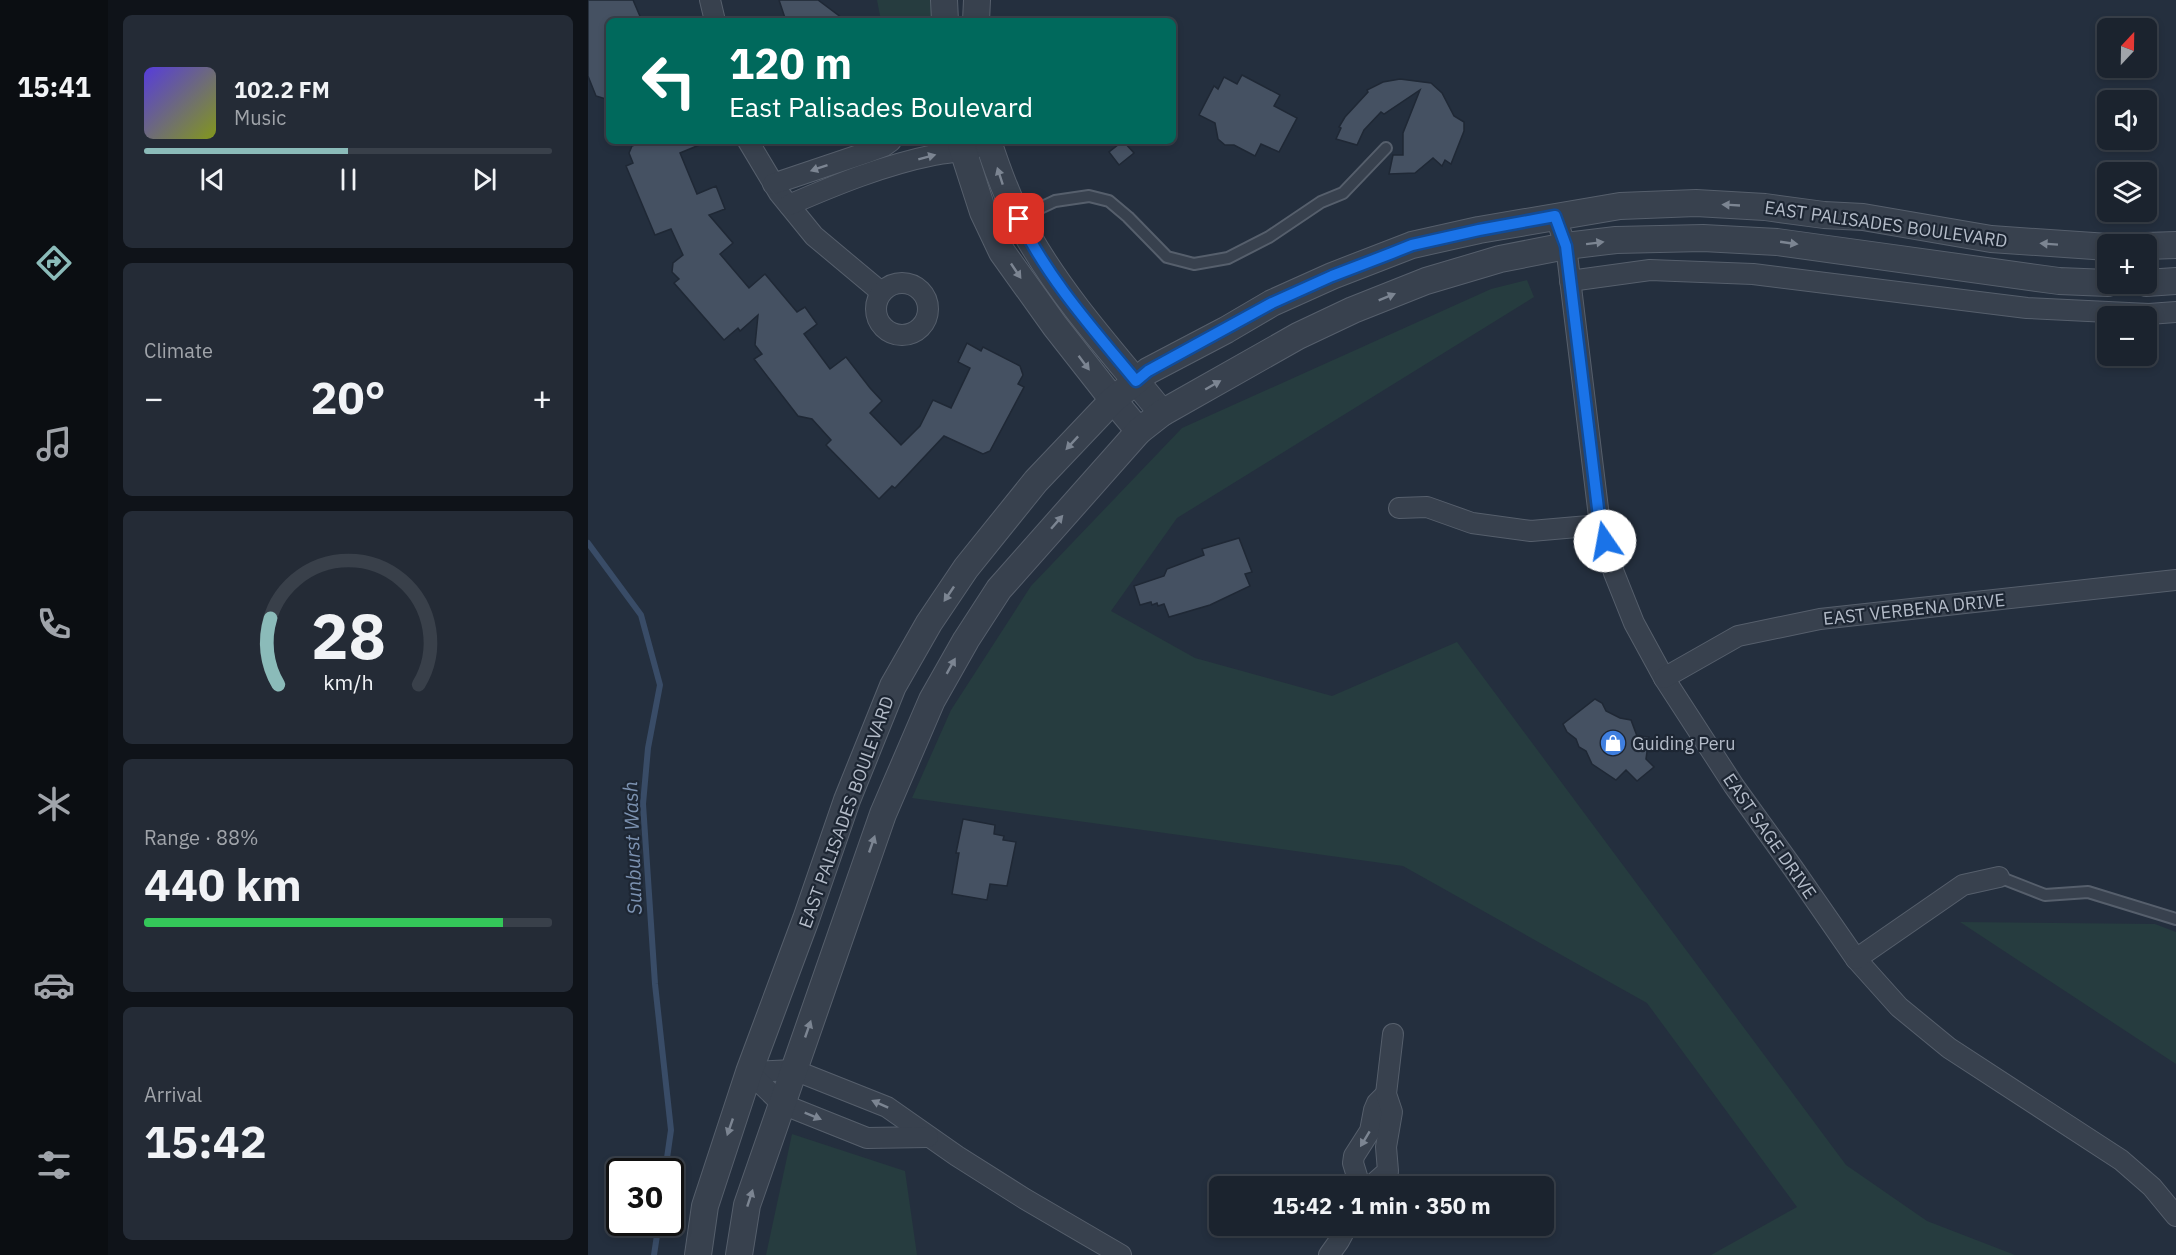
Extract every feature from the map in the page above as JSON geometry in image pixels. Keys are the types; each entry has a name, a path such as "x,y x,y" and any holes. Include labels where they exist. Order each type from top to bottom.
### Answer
{"street":[{"path":"710,0 714,18"},
{"path":"944,0 945,18"},
{"path":"976,18 977,0"},
{"path":"750,144 773,184 814,236 881,292"},
{"path":"773,184 887,144"},
{"path":"990,144 1004,189 1028,237 1077,309 1162,413"},
{"path":"789,205 871,173 962,146 983,212 1002,252 1024,285 1139,431"},
{"name":"EAST PALISADES BOULEVARD","path":"698,1255 705,1206 748,1072 806,919 847,800 893,687 929,623 966,568 1036,481 1113,400 1148,371 1272,303 1332,276 1412,245 1479,230 1620,206 1696,203 1765,207 1863,218 1991,239 2097,246"},
{"name":"EAST SAGE DRIVE","path":"1555,216 1566,246 1600,525 1614,573 1634,623 1664,678 1734,786 1856,959 1899,1007 1949,1048 2121,1160 2152,1187 2176,1216"},
{"name":"EAST PALISADES BOULEVARD","path":"739,1255 747,1205 782,1104 883,814 932,700 966,640 999,589 1139,431 1162,413 1298,336 1353,310 1426,281 1500,259 1566,246 1616,240 1703,238 1777,242 2059,281 2097,283"},
{"path":"2157,246 2176,245"},
{"path":"1570,281 1650,270 1753,274 2027,308 2149,314 2176,312"},
{"path":"2157,282 2176,280"},
{"path":"1399,508 1427,507 1472,523 1531,531 1600,525"},
{"name":"EAST VERBENA DRIVE","path":"1664,678 1738,636 1820,619 2176,580"},
{"path":"1856,959 1963,885 1999,877"},
{"path":"1382,1176 1388,1171 1386,1148 1392,1112 1386,1094 1393,1034"},
{"path":"748,1072 794,1070 887,1107 928,1137 1024,1198 1121,1255"},
{"path":"748,1072 782,1104 867,1138 928,1137"},
{"path":"1357,1176 1353,1163 1354,1156 1370,1131 1377,1103 1386,1094"},
{"path":"1329,1255 1342,1236"}],"lane":[{"path":"1019,219 1055,201 1089,196 1109,201 1167,257 1194,264 1228,258 1269,237 1321,202 1343,193 1386,148"},
{"path":"1999,877 2045,895 2088,892 2176,919"}],"green space":[{"path":"877,0 939,0 938,18 880,18"},
{"path":"1527,280 1534,297 1177,518 1111,611 1195,658 1332,696 1457,642 1846,1165 1927,1221 2015,1255 1711,1255 1797,1207 1647,1003 1403,866 912,798 951,710 1031,586 1182,428 1491,289"},
{"path":"1960,922 2155,924 2176,932 2176,1064"},
{"path":"792,1134 905,1171 917,1255 766,1255"}],"building":[{"path":"588,0 633,0 641,18 606,18 606,99 596,96 588,76"},
{"path":"779,0 818,0 842,18 785,18"},
{"path":"1242,75 1280,95 1274,106 1297,118 1279,152 1261,144 1255,156 1234,145 1225,145 1218,139 1215,123 1199,115 1214,86 1218,89 1224,77 1237,84"},
{"path":"1400,79 1431,83 1442,93 1454,116 1464,122 1464,131 1451,164 1445,160 1442,166 1433,158 1415,173 1389,174 1393,155 1403,155 1403,133 1420,90 1384,114 1381,112 1364,130 1357,145 1336,139 1345,117 1368,92 1367,90 1383,82"},
{"path":"637,144 702,144 680,153 697,194 716,186 725,209 709,215 733,243 720,254 749,288 765,274 797,312 805,307 817,324 804,334 830,369 846,357 882,401 870,413 901,445 920,426 933,400 951,408 970,368 958,362 967,343 981,351 983,347 1020,366 1023,375 1018,384 1024,387 990,451 983,454 944,436 895,488 892,486 879,499 826,445 831,440 812,419 798,416 754,359 762,354 755,345 758,315 740,331 738,328 724,340 674,283 679,279 672,272 673,263 683,255 671,229 655,235 626,166 633,163 629,153 632,146"},
{"path":"1119,144 1126,144 1134,153 1119,165 1109,152"},
{"path":"1239,538 1252,572 1245,574 1250,586 1210,605 1169,617 1164,604 1158,606 1157,603 1152,605 1151,602 1140,605 1134,586 1164,576 1167,569 1204,555 1202,549"},
{"name":"Guiding Peru","path":"1595,699 1602,703 1606,711 1620,718 1631,720 1637,736 1649,737 1646,759 1654,767 1637,781 1626,770 1616,780 1592,764 1586,751 1579,747 1576,739 1567,732 1563,724"},
{"path":"963,819 995,825 994,834 1004,836 1003,840 1016,842 1007,886 990,884 987,900 952,894 959,853 956,853"}],"waterway":[{"name":"Sunburst Wash","path":"588,543 641,615 660,685 648,748 643,804 655,984 671,1130 667,1158"},
{"name":"Sunburst Wash","path":"654,1255 657,1236"}],"place":[{"name":"Guiding Peru","path":"1613,743"}],"route":[{"path":"1019,219 1028,237 1077,309 1136,381 1148,371 1272,303 1332,276 1412,245 1555,216 1566,246 1600,525 1605,541"}]}
